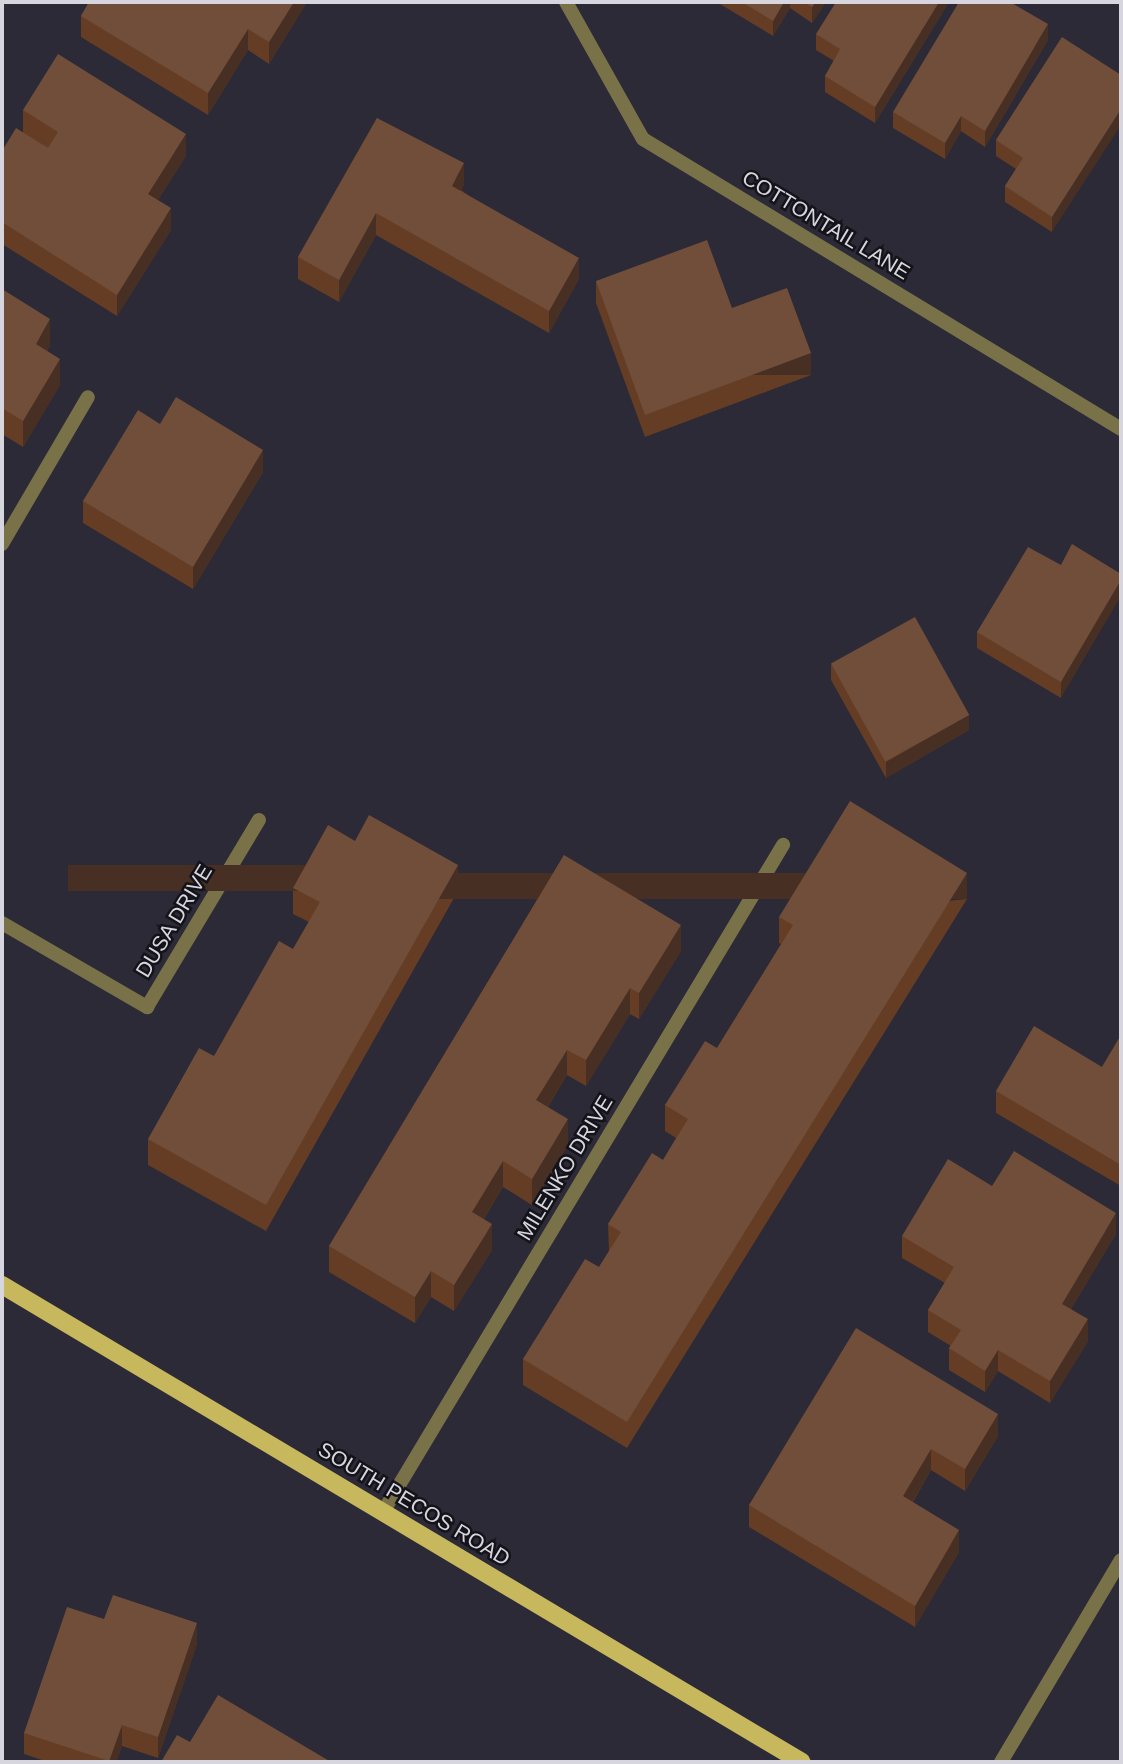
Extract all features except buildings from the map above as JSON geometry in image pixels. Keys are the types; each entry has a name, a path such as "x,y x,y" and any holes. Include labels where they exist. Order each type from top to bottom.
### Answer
{"main road":[{"name":"SOUTH PECOS ROAD","path":"2,1285 802,1762"}],"street":[{"name":"COTTONTAIL LANE","path":"566,2 643,139 1121,429"},
{"path":"2,544 88,397"},
{"name":"DUSA DRIVE","path":"2,924 147,1007 259,820"},
{"name":"MILENKO DRIVE","path":"383,1512 783,845"},
{"path":"1001,1762 1121,1560"}]}
